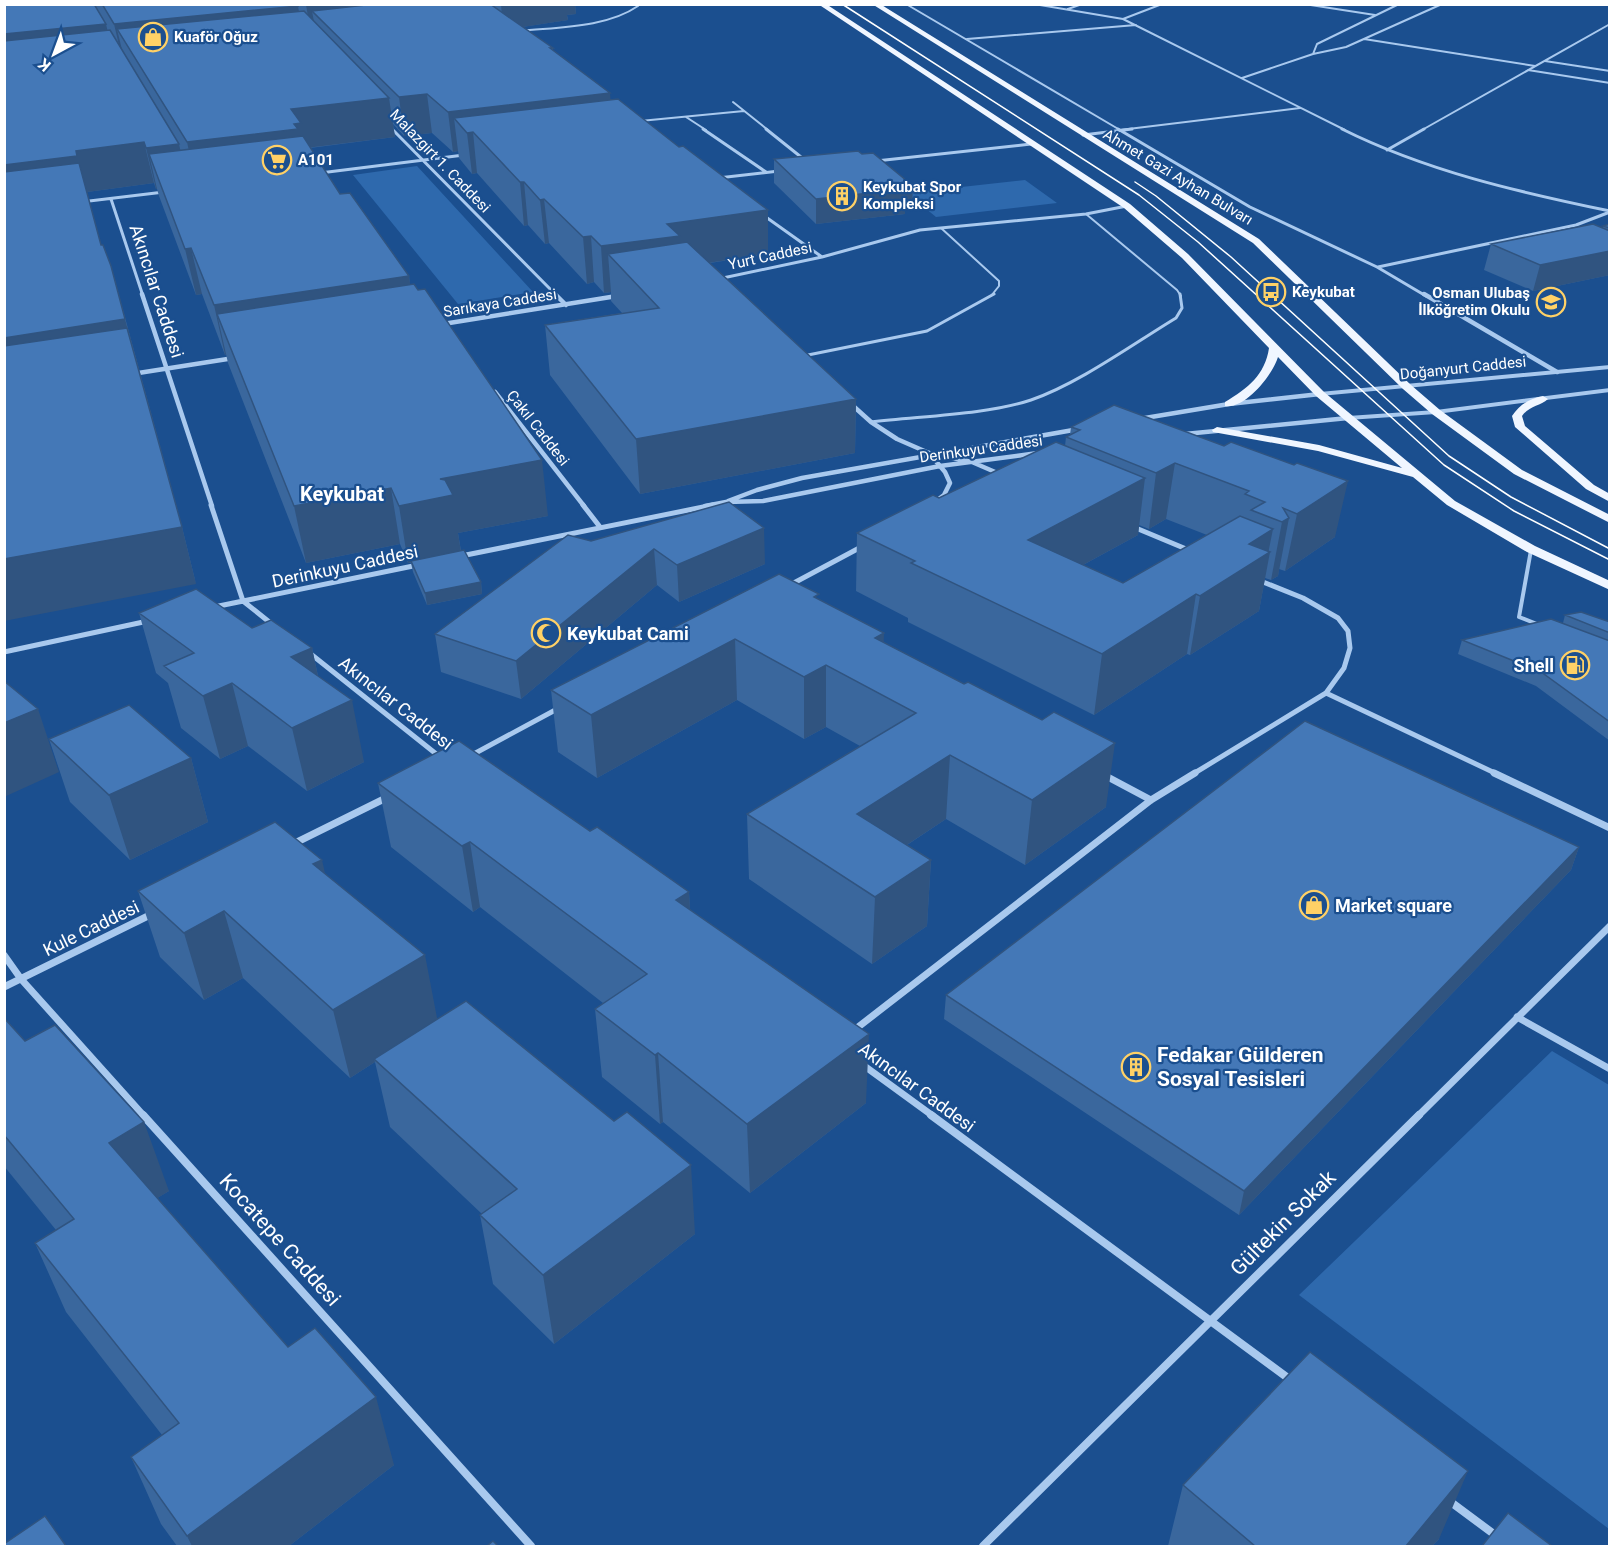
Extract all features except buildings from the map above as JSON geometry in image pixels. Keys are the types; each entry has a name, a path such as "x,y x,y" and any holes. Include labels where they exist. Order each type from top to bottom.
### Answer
{"main road":[{"path":"821,4 1127,206 1185,256 1320,394 1451,503 1531,549 1610,586"},
{"name":"Ahmet Gazi Ayhan Bulvarı","path":"876,5 1256,241 1407,387 1436,412 1518,472 1610,520"},
{"path":"1229,404 1258,384 1266,374 1271,365 1274,347"},
{"path":"1543,399 1533,402 1520,411 1517,416 1520,428 1581,480 1610,499"},
{"path":"1217,430 1319,448 1421,478"}],"street":[{"path":"513,32 618,16 634,10 638,6 636,4"},
{"path":"876,5 893,4"},
{"path":"906,4 1250,207 1377,267 1557,372"},
{"path":"1034,4 1123,19 1387,150 1479,181 1610,212"},
{"path":"1066,10 1082,4"},
{"path":"1123,19 1162,4"},
{"path":"1304,4 1376,15"},
{"path":"1313,54 1317,44 1399,4"},
{"path":"1242,78 1313,54 1346,47 1442,4"},
{"path":"1387,150 1610,24"},
{"path":"966,39 1136,25"},
{"path":"1364,39 1535,66"},
{"path":"1545,61 1610,71"},
{"path":"1528,70 1610,83"},
{"path":"733,102 813,167"},
{"path":"1083,135 1301,108"},
{"path":"640,126 633,122 744,111"},
{"path":"686,117 767,173"},
{"name":"Malazgirt 1. Caddesi","path":"382,119 421,161 566,305"},
{"path":"871,161 1030,144"},
{"path":"312,174 468,155"},
{"path":"726,185 717,178 790,170"},
{"path":"324,173 331,182"},
{"path":"76,203 174,191"},
{"name":"Akıncılar Caddesi","path":"111,199 243,601"},
{"path":"822,257 907,233 1086,214 1127,206"},
{"name":"Yurt Caddesi","path":"760,212 822,257"},
{"path":"1377,267 1576,225 1610,212"},
{"name":"Yurt Caddesi","path":"723,287 715,280 822,257"},
{"name":"Sarıkaya Caddesi","path":"431,326 623,295"},
{"path":"436,316 450,334"},
{"path":"798,357 804,362"},
{"path":"120,376 235,358"},
{"name":"Doğanyurt Caddesi","path":"1320,394 1610,367"},
{"name":"Çakıl Caddesi","path":"493,389 600,527"},
{"path":"1182,435 1348,418 1436,412 1610,390"},
{"path":"1127,421 1229,404 1320,394"},
{"path":"848,401 871,423 897,439 929,453 972,462 1012,480"},
{"name":"Derinkuyu Caddesi","path":"726,502 750,490 929,453 1082,428"},
{"path":"929,453 950,477 952,484 941,498 930,505"},
{"name":"Derinkuyu Caddesi","path":"451,558 726,502 763,501 940,466 1041,453"},
{"path":"1120,522 1197,554"},
{"path":"785,587 874,541"},
{"name":"Derinkuyu Caddesi","path":"209,608 428,562"},
{"path":"844,1038 1151,800 1326,693 1341,676 1349,656 1352,644 1349,633 1329,612 1251,577"},
{"path":"243,601 280,630"},
{"path":"4,652 152,620"},
{"name":"Akıncılar Caddesi","path":"298,644 451,766"},
{"path":"1326,693 1610,828"},
{"path":"462,760 566,704"},
{"path":"1099,772 1151,800"},
{"path":"283,849 399,792"},
{"name":"Kule Caddesi","path":"4,987 157,911"},
{"name":"Gültekin Sokak","path":"983,1546 1610,926"},
{"name":"Kocatepe Caddesi","path":"4,956 21,979 531,1546"},
{"path":"1517,1017 1610,1069"},
{"name":"Akıncılar Caddesi","path":"854,1059 1211,1319 1295,1383"},
{"path":"1445,1497 1510,1546"}],"lane":[{"path":"871,423 993,408 1030,400 1059,388 1176,318 1184,303 1177,290 1086,214"},
{"path":"798,357 918,334 944,323 994,294 999,281 941,228"},
{"path":"1531,549 1519,617 1545,627"}],"shaded area":[{"path":"417,166 533,292 458,304 353,175"},
{"path":"1025,180 1057,203 936,217 907,193"},
{"path":"1552,1051 1609,1085 1609,1529 1299,1295"}],"tram line":[{"path":"842,4 1139,195 1198,242 1444,465 1514,511 1610,560"},
{"path":"1135,182 1156,196 1231,257 1449,456 1511,497 1610,549"}],"place":[{"name":"Kuaför Oğuz","path":"153,37"},
{"name":"A101","path":"277,160"},
{"name":"Keykubat Spor Kompleksi","path":"842,196"},
{"name":"Keykubat","path":"1271,292"},
{"name":"Osman Ulubaş İlköğretim Okulu","path":"1551,302"},
{"name":"Keykubat Cami","path":"546,633"},
{"name":"Shell","path":"1575,665"},
{"name":"Market square","path":"1314,905"},
{"name":"Fedakar Gülderen Sosyal Tesisleri","path":"1136,1067"}],"district":[{"name":"Keykubat","path":"342,494"}]}
